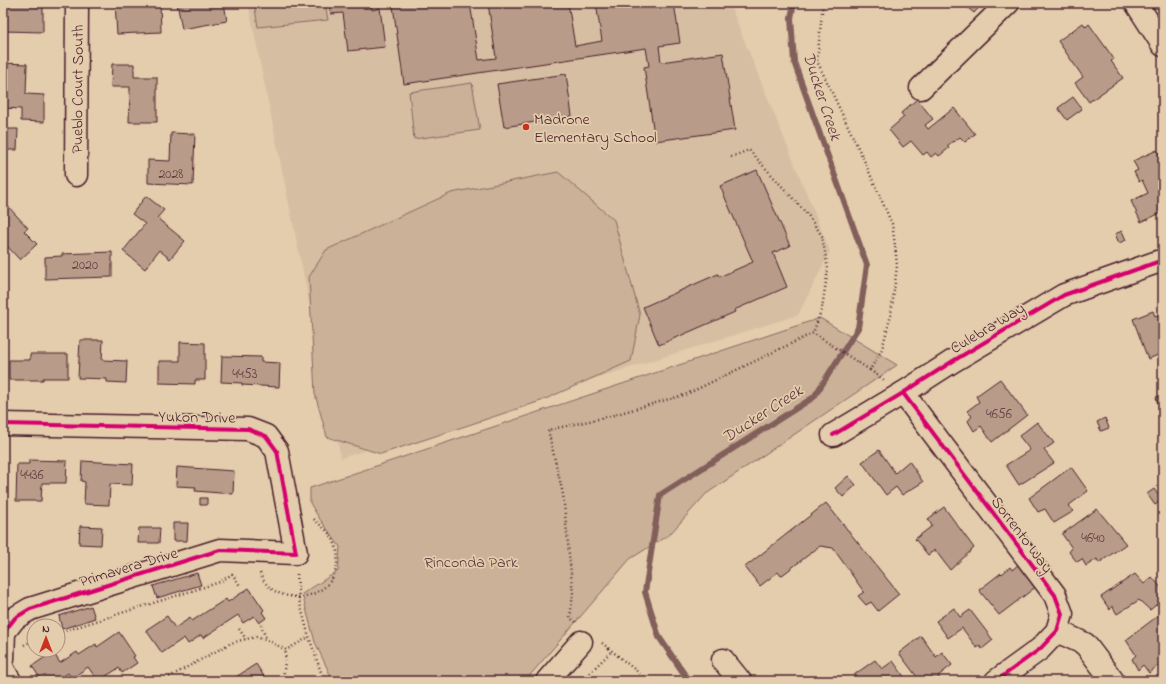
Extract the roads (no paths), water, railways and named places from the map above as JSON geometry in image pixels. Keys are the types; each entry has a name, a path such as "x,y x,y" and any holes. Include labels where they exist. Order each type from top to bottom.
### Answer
{"street":[{"name":"Pueblo Court South","path":"76,175 77,3"},
{"path":"921,88 1008,3"},
{"path":"1136,3 1163,45"},
{"name":"Culebra Way","path":"833,435 1064,295 1163,260"},
{"name":"Sorrento Way","path":"903,393 1055,595 1062,614 1057,631"},
{"name":"Yukon Drive","path":"3,424 248,429 266,436 277,451 296,553"},
{"name":"Primavera Drive","path":"3,659 4,632 15,618 30,608 220,550 296,553"},
{"path":"996,681 1040,649 1057,631 1085,644 1113,681"},
{"path":"547,681 587,637"},
{"path":"723,660 740,681"},
{"path":"3,669 10,681"}],"waterway":[{"name":"Ducker Creek","path":"689,681 659,637 645,592 660,495 814,397 858,328 867,265 794,62 791,18 794,3"}],"place":[{"name":"Madrone Elementary School","path":"526,127"}],"park label":[{"name":"Rinconda Park","path":"471,561"}]}
